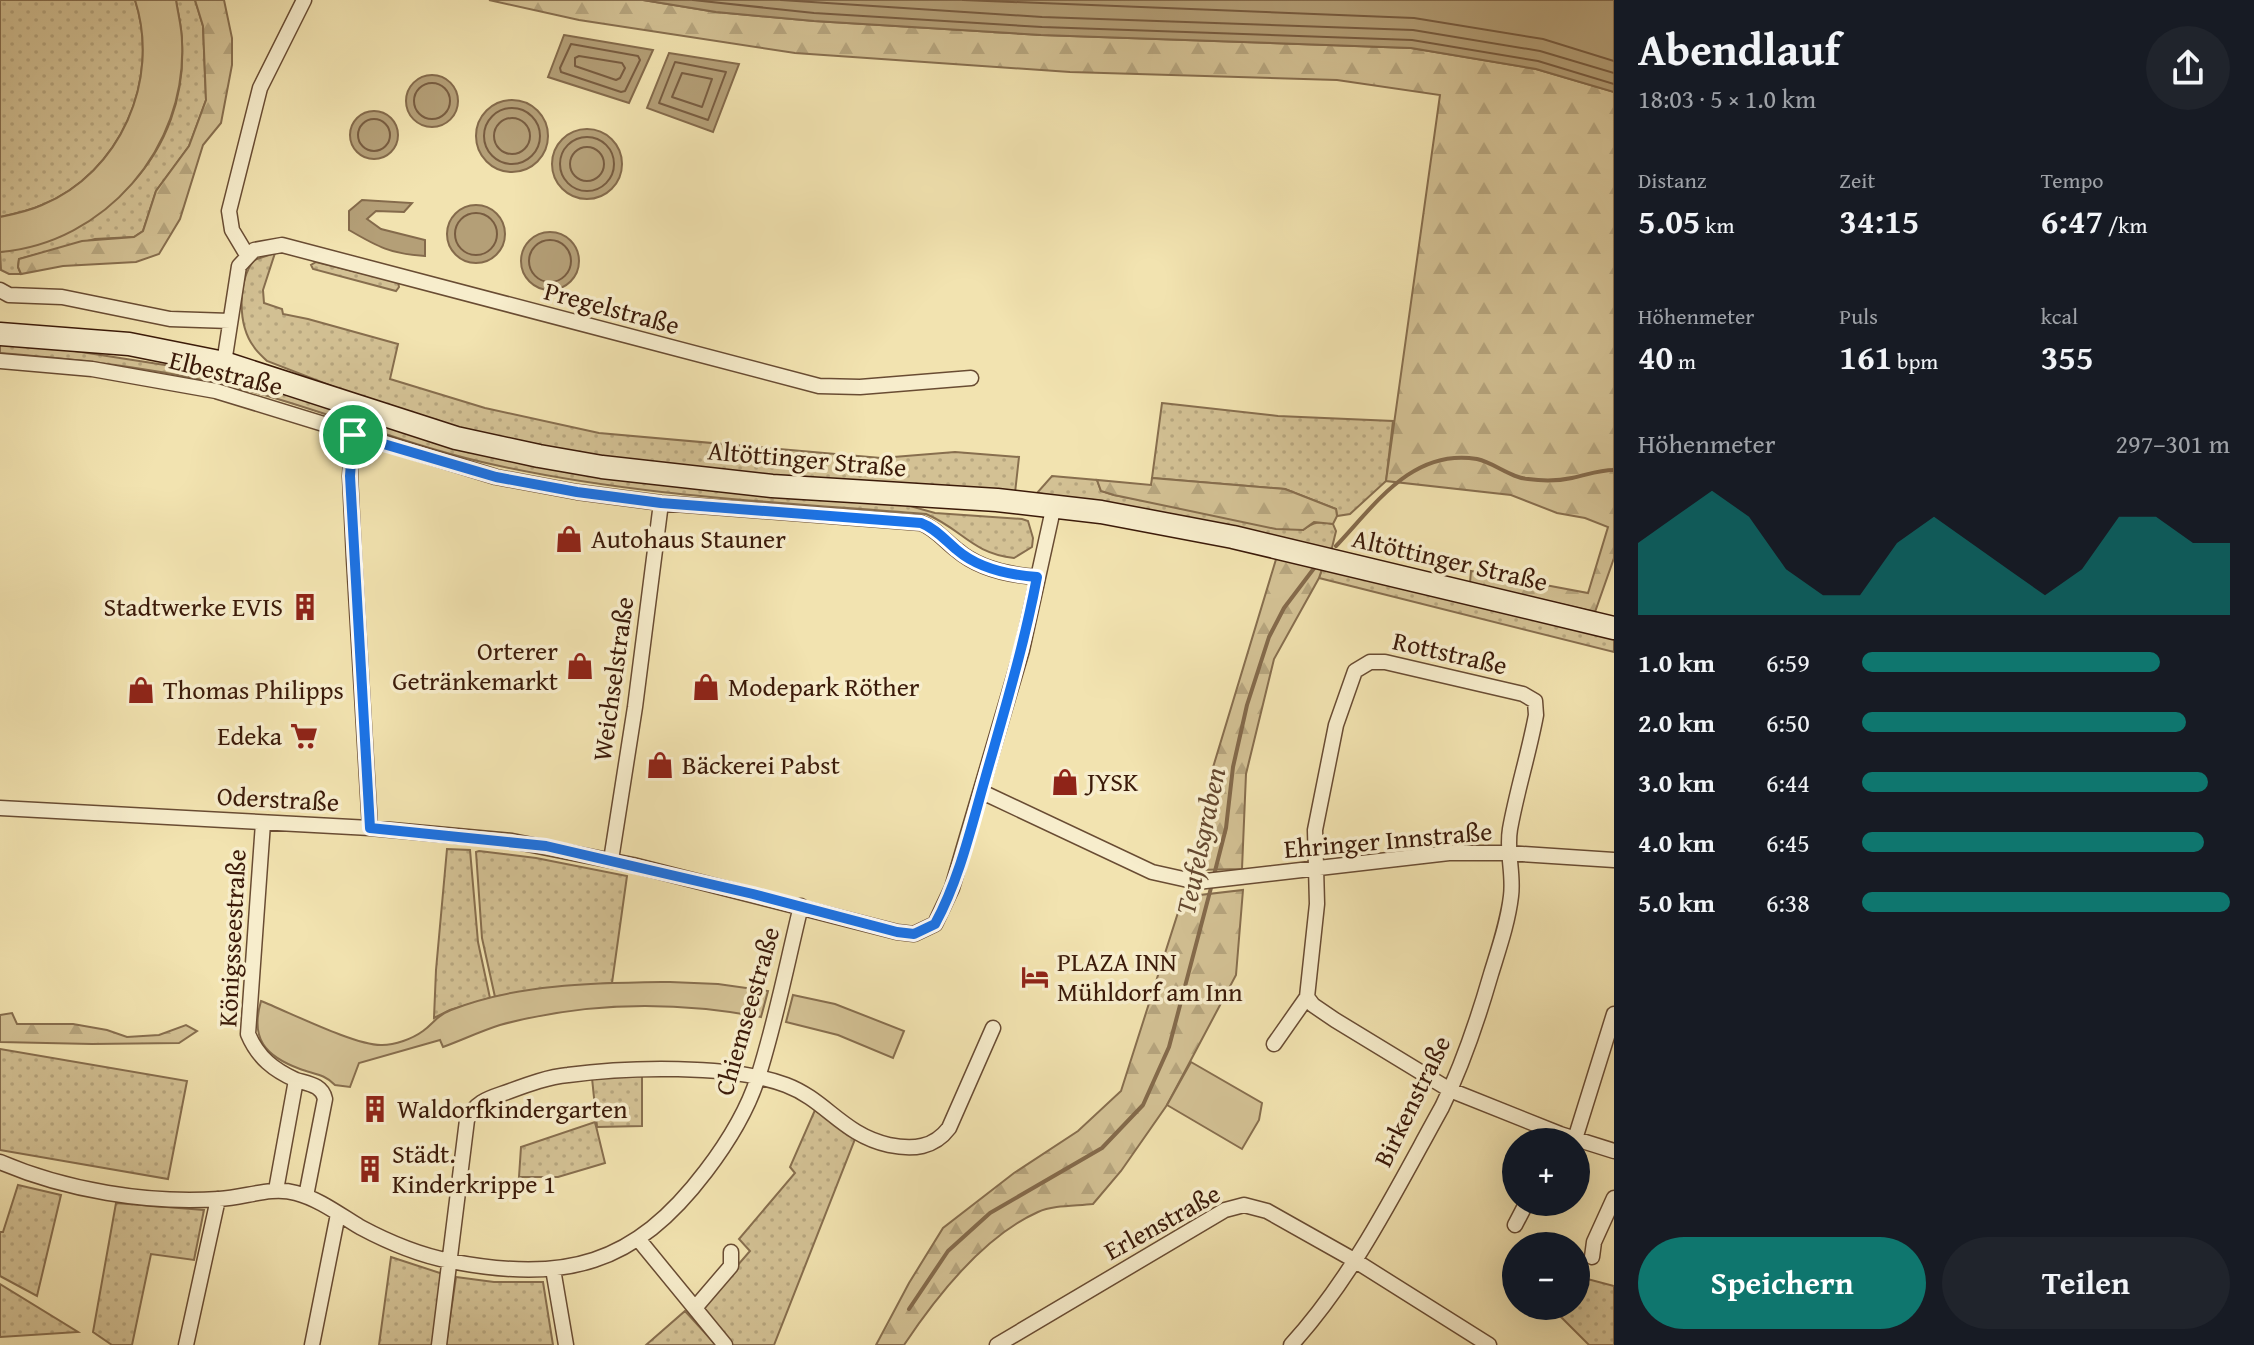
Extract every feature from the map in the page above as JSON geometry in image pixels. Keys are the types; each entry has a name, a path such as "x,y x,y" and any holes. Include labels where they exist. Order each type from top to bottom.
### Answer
{"main road":[{"name":"Altöttinger Straße","path":"0,334 129,344 224,363 456,438 602,467 772,486 1054,505 1146,519 1614,628"}],"street":[{"path":"224,363 239,266 247,255 232,230 229,211 260,88 304,0"},
{"name":"Pregelstraße","path":"247,255 271,245 307,249 618,335 819,386 860,387 971,378"},
{"path":"0,290 9,295 62,297 170,319 230,321"},
{"name":"Elbestraße","path":"0,361 92,369 216,391 496,477 661,503 921,523 976,562 1001,572 1037,577"},
{"path":"353,435 350,476 352,531 370,828"},
{"name":"Weichselstraße","path":"611,860 635,707 661,503"},
{"path":"982,792 1022,650 1054,505"},
{"name":"Rottstraße","path":"1314,868 1315,830 1336,725 1355,671 1370,662 1385,662 1523,694 1535,701 1536,715 1509,831 1507,853"},
{"name":"Oderstraße","path":"0,808 370,828 512,841 611,860 914,934 935,924 952,888 982,792"},
{"name":"Ehringer Innstraße","path":"982,792 1152,872 1197,882 1221,882 1412,856 1507,853 1614,860"},
{"name":"Königsseestraße","path":"263,823 248,1034 270,1066 324,1092 306,1196"},
{"name":"Birkenstraße","path":"1291,1345 1320,1312 1354,1260 1450,1090 1484,999 1505,924 1512,881 1507,853"},
{"path":"1274,1044 1307,997 1317,904 1314,868"},
{"name":"Chiemseestraße","path":"0,1162 47,1181 160,1197 218,1199 276,1190 306,1196 396,1244 449,1261 507,1268 553,1269 596,1260 639,1240 672,1210 728,1142 758,1078 801,906"},
{"path":"1307,997 1335,1020 1450,1090 1538,1128"},
{"path":"1568,1128 1614,1014"},
{"path":"439,1345 467,1120 478,1103 548,1078 569,1075 676,1070 758,1078 797,1090 860,1136 894,1146 920,1147 939,1140 949,1128 993,1028"},
{"path":"276,1190 296,1080"},
{"path":"1590,1145 1614,1151"},
{"path":"1592,1257 1594,1242 1614,1198"},
{"path":"186,1345 218,1199"},
{"name":"Erlenstraße","path":"997,1345 1235,1207 1253,1206 1354,1260 1489,1345"},
{"path":"312,1345 338,1214"},
{"path":"1515,1225 1520,1216"},
{"path":"639,1240 725,1345"},
{"path":"695,1308 731,1266 731,1252"},
{"path":"553,1269 566,1345"}],"green space":[{"path":"0,0 135,0 142,30 142,61 138,92 128,120 113,147 93,171 69,190 42,205 0,217"},
{"path":"135,0 176,0 181,32 180,81 170,118 154,153 132,183 105,210 73,230 38,245 0,252 0,217 37,207 69,190 93,171 113,147 128,120 138,92 142,61 142,30"},
{"path":"176,0 195,0 203,26 206,100 189,146 156,191 143,231 134,237 95,239 19,259 21,274 1,270 0,252 38,243 74,228 105,208 133,183 155,153 171,119 180,82 182,37"},
{"path":"195,0 224,0 232,38 232,65 221,123 203,145 180,219 159,254 136,262 63,266 21,274 19,259 82,241 134,237 143,231 156,191 189,146 206,100 203,26"},
{"path":"489,0 643,0 716,12 814,21 1041,35 1411,48 1536,69 1614,92 1614,558 1595,612 1470,583 1471,571 1588,593 1608,527 1585,518 1557,513 1511,495 1386,481 1440,95 1337,80 1070,72 795,53 579,20"},
{"path":"275,253 263,290 264,303 282,309 283,314 398,344 390,379 485,408 599,433 881,458 955,452 1019,457 1015,493 643,466 485,437 404,414 267,361 257,351 248,338 242,315 242,291 254,260"},
{"path":"316,262 398,282 399,287 396,291 313,269 311,265"},
{"path":"0,344 49,347 223,374 452,447 903,504 935,513 1022,519 1028,521 1032,547 1014,558 999,555 977,546 926,514 703,496 537,474 453,455 225,385 129,367 0,353"},
{"path":"1162,403 1278,416 1393,421 1386,481 1350,514 1337,516 1336,509 1285,489 1152,478"},
{"path":"1052,476 1097,480 1101,491 1114,495 1303,530 1317,523 1328,523 1333,524 1336,531 1331,552 1150,511 1037,493"},
{"path":"1152,478 1285,489 1336,509 1337,516 1333,524 1314,522 1303,530 1276,529 1114,495 1101,491 1097,480 1151,485"},
{"path":"1277,556 1323,566 1274,659 1246,774 1242,869 1195,870 1211,774"},
{"path":"1323,566 1614,636 1614,652 1319,578"},
{"path":"447,849 470,850 478,942 490,998 434,1018 436,970"},
{"path":"476,852 536,858 627,876 612,983 541,989 495,997 482,938"},
{"path":"1243,890 1236,975 1167,1105 1121,1171 1093,1204 1038,1212 999,1236 946,1288 904,1345 876,1345 943,1228 1014,1173 1078,1131 1121,1091 1183,897"},
{"path":"670,982 768,991 761,1017 696,1008 630,1006 532,1017 500,1025 443,1047 440,1040 359,1063 350,1087 335,1085 323,1076 288,1064 269,1052 259,1036 261,1001 356,1040 387,1045 419,1034 446,1012 504,994 559,986"},
{"path":"793,995 835,1004 904,1031 893,1058 838,1035 786,1022"},
{"path":"12,1013 17,1024 73,1024 127,1037 159,1035 186,1025 197,1031 179,1043 0,1042 0,1015"},
{"path":"0,1049 187,1081 168,1179 0,1150"},
{"path":"1191,1062 1262,1103 1259,1120 1242,1149 1167,1105"},
{"path":"642,1076 642,1126 597,1127 592,1078"},
{"path":"815,1110 855,1139 774,1345 733,1345 704,1311 705,1303 750,1251 739,1239 795,1173 790,1167"},
{"path":"595,1122 605,1163 558,1177 519,1177 521,1147"},
{"path":"18,1185 61,1195 37,1296 0,1276 0,1232 3,1232"},
{"path":"116,1203 204,1210 194,1260 151,1254 132,1345 112,1345 93,1332"},
{"path":"391,1257 443,1274 432,1345 379,1345"},
{"path":"456,1277 494,1282 543,1282 553,1345 446,1345"},
{"path":"1590,1280 1614,1286 1614,1345 1589,1345 1564,1320 1590,1320"},
{"path":"0,1284 78,1332 0,1337"},
{"path":"685,1311 716,1345 646,1345"}],"water":[{"path":"643,0 1614,0 1614,92 1536,69 1411,48 1041,35 814,21 716,12"},
{"path":"564,35 653,50 629,103 548,77"},
{"path":"669,53 739,64 713,132 647,108"},
{"path":"432,75 450,83 458,101 450,119 432,127 414,119 406,101 414,83"},
{"path":"519,100 538,110 546,122 546,150 538,162 526,170 505,172 486,162 478,150 476,129 486,110 498,102"},
{"path":"374,111 391,118 398,135 391,152 374,159 357,152 350,135 357,118"},
{"path":"594,129 616,144 622,164 620,178 612,189 601,197 580,199 562,189 554,178 552,157 562,139 573,131"},
{"path":"362,200 412,203 404,212 376,211 367,219 381,229 425,240 425,256 385,249 349,230 349,211"},
{"path":"476,205 497,213 505,234 497,255 476,263 455,255 447,234 455,213"},
{"path":"550,232 561,234 570,241 577,250 577,272 570,281 561,288 550,290 539,288 530,281 523,272 521,261 523,250 530,241 539,234"}],"waterway":[{"name":"Teufelsgraben","path":"1336,546 1397,483 1433,462 1454,458 1477,459 1522,478 1544,480 1614,470"},
{"name":"Teufelsgraben","path":"1214,875 1226,828 1233,767 1247,705 1269,637 1284,608 1315,567"},
{"name":"Teufelsgraben","path":"909,1309 948,1251 990,1213 1102,1148 1143,1105 1169,1047 1212,884"}],"place":[{"name":"Autohaus Stauner","path":"569,539"},
{"name":"Stadtwerke EVIS","path":"305,607"},
{"name":"Orterer Getränkemarkt","path":"580,666"},
{"name":"Modepark Röther","path":"706,687"},
{"name":"Thomas Philipps","path":"141,690"},
{"name":"Edeka","path":"304,736"},
{"name":"Bäckerei Pabst","path":"660,765"},
{"name":"JYSK","path":"1065,782"},
{"name":"PLAZA INN Mühldorf am Inn","path":"1035,977"},
{"name":"Waldorfkindergarten","path":"375,1109"},
{"name":"Städt. Kinderkrippe 1","path":"370,1169"}],"route":[{"path":"353,435 496,477 577,492 661,503 926,524 968,558 1001,572 1037,577 1022,650 982,792 952,888 935,924 914,934 897,932 753,894 546,846 370,828 350,476 353,435"}]}
